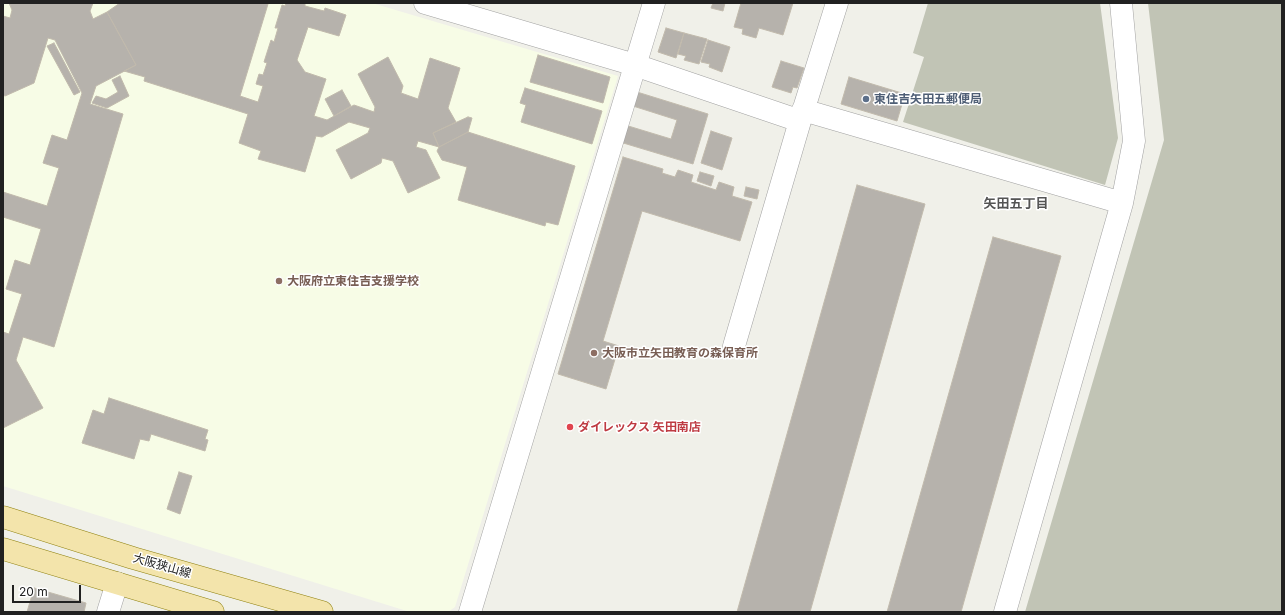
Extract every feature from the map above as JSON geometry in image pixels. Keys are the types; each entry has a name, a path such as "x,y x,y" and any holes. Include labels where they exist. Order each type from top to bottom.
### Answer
{"main road":[{"name":"大阪狭山線","path":"3,517 133,558 322,612"},
{"path":"3,549 213,612"}],"street":[{"path":"424,3 802,115 1122,203"},
{"path":"470,612 654,3"},
{"path":"734,346 802,115 837,3"},
{"path":"1005,612 1122,203 1134,142 1120,3"},
{"path":"108,612 117,584"}],"shaded area":[{"name":"大阪府立東住吉支援学校","path":"3,3 372,3 618,76 455,607 448,612 410,612 3,486"},
{"path":"928,3 1100,3 1118,138 1105,185 903,122 924,57 913,53"},
{"path":"1148,3 1282,3 1282,612 1025,612 1164,140"}],"building":[{"path":"9,3 93,3 90,11 93,19 107,12 136,65 96,86 90,104 123,114 54,347 23,337 16,360 43,408 3,428 3,332 9,334 22,294 6,289 15,260 30,265 41,229 3,217 3,192 47,206 59,168 43,163 52,135 67,140 82,93 55,40 48,38 34,83 5,96 3,95 3,16 10,18 12,10"},
{"path":"120,3 268,4 240,96 258,102 263,86 256,84 259,74 263,75 267,63 264,62 271,40 274,42 278,28 275,28 282,5 285,6 286,3 305,3 305,6 324,11 325,8 346,15 339,36 308,27 297,60 305,72 326,79 314,116 327,120 354,105 374,112 375,107 358,74 388,57 403,86 401,93 418,99 430,58 460,68 448,108 456,122 433,133 439,147 418,141 416,147 426,150 440,178 408,193 393,161 382,158 381,163 351,179 336,150 368,133 370,128 349,122 322,137 316,136 305,172 258,159 261,151 239,143 248,114 144,81 145,77 124,71 136,65 107,12"},
{"path":"713,3 725,3 723,11 711,8"},
{"path":"741,3 793,3 783,35 759,28 756,38 742,34 743,29 734,27"},
{"path":"666,28 684,33 676,58 658,52"},
{"path":"684,33 707,39 699,64 684,60 686,56 678,54"},
{"path":"708,40 730,47 722,72 709,67 710,64 701,62"},
{"path":"54,43 80,92 74,95 47,46"},
{"path":"538,55 610,77 603,103 530,82"},
{"path":"781,61 804,68 797,88 793,87 791,93 772,87"},
{"path":"120,76 129,96 107,108 92,103 96,96 106,99 118,92 112,80"},
{"path":"849,77 905,94 897,121 841,104"},
{"path":"525,88 602,111 592,144 521,122 526,105 520,103"},
{"path":"342,90 351,106 334,116 325,99"},
{"path":"637,92 708,114 693,164 620,142 625,125 671,139 677,120 633,106"},
{"path":"468,117 472,118 468,132 439,147 433,133"},
{"path":"711,131 732,138 722,170 701,163"},
{"path":"468,132 575,166 558,225 546,222 545,226 458,200 467,167 442,160 437,151 439,147"},
{"path":"623,157 663,169 662,173 675,177 678,170 693,175 691,182 716,190 719,182 734,187 732,196 752,202 740,241 642,211 603,341 619,346 606,389 558,374"},
{"path":"700,172 714,176 711,186 697,181"},
{"path":"857,185 925,204 810,612 737,612"},
{"path":"746,187 759,190 757,199 744,196"},
{"path":"993,237 1061,256 961,612 887,612"},
{"path":"109,398 208,430 205,439 208,440 205,451 151,434 149,441 140,439 134,459 82,443 93,410 104,414"},
{"path":"179,472 192,476 180,514 167,509"},
{"path":"34,588 86,603 84,612 27,612"}],"place":[{"name":"東住吉矢田五郵便局","path":"866,99"},
{"name":"大阪府立東住吉支援学校","path":"279,281"},
{"name":"大阪市立矢田教育の森保育所","path":"594,353"},
{"name":"ダイレックス 矢田南店","path":"570,427"}],"district":[{"name":"矢田五丁目","path":"1016,204"}]}
